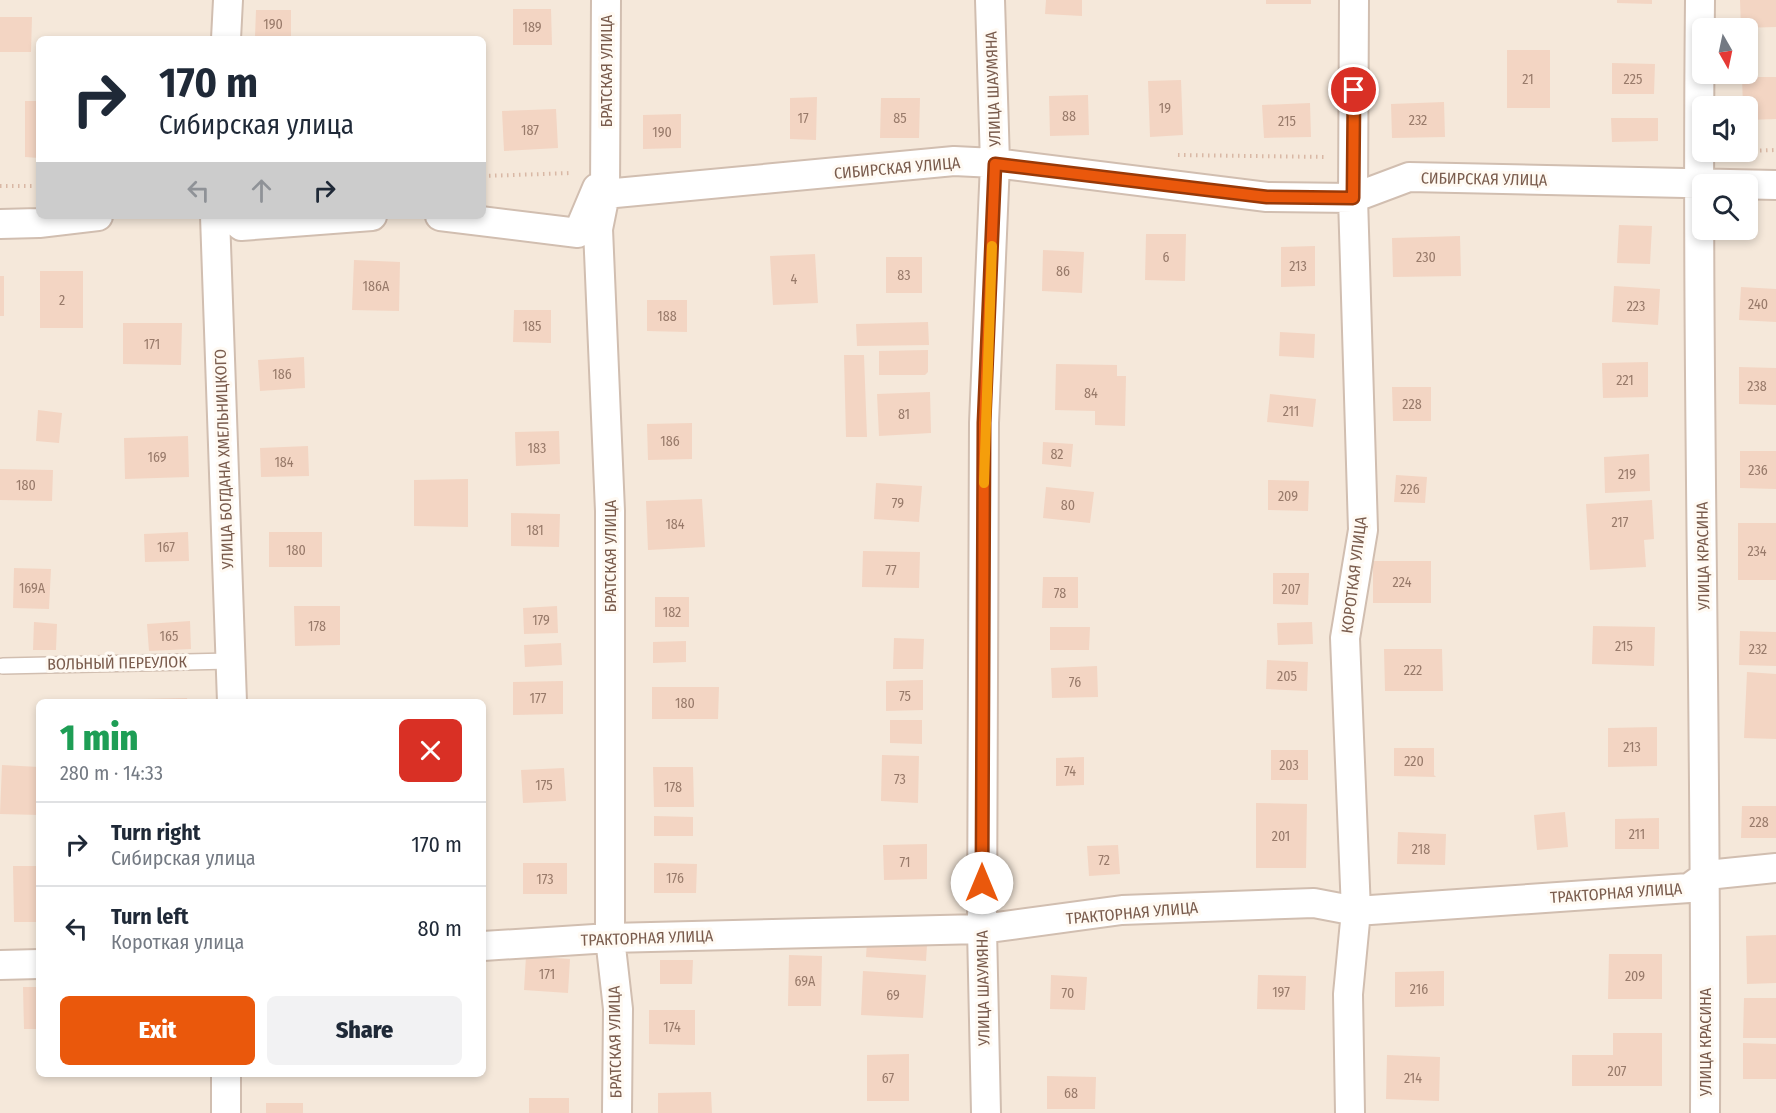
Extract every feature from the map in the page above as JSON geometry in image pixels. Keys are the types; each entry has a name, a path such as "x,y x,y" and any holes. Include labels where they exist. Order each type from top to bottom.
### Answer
{"street":[{"path":"226,36 228,0"},
{"name":"БРАТСКАЯ УЛИЦА","path":"606,0 605,183 598,229 610,511 610,938 618,1009 617,1113"},
{"name":"УЛИЦА ШАУМЯНА","path":"986,1113 982,929 984,423 995,164 990,0"},
{"name":"КОРОТКАЯ УЛИЦА","path":"1350,1113 1348,994 1356,911 1345,638 1363,530 1353,198 1354,0"},
{"name":"УЛИЦА КРАСИНА","path":"1698,174 1700,0"},
{"name":"СИБИРСКАЯ УЛИЦА","path":"605,183 954,161 1267,197 1353,198 1409,177 1692,183"},
{"path":"465,219 578,233 597,188 605,183"},
{"name":"СИБИРСКАЯ УЛИЦА","path":"1758,185 1776,185"},
{"path":"0,224 73,219"},
{"name":"УЛИЦА БОГДАНА ХМЕЛЬНИЦКОГО","path":"215,219 232,699"},
{"path":"233,219 241,226 333,219"},
{"name":"УЛИЦА КРАСИНА","path":"1699,240 1707,875 1705,1113"},
{"name":"ТРАКТОРНАЯ УЛИЦА","path":"486,946 610,938 982,929 1122,910 1314,903 1356,911 1689,888 1707,875 1776,868"},
{"path":"0,965 36,964"},
{"path":"226,1077 226,1113"}],"lane":[{"name":"ВОЛЬНЫЙ ПЕРЕУЛОК","path":"3,666 231,661"}],"path":[{"path":"1758,151 1776,150"},
{"path":"486,176 605,183"},
{"path":"0,186 36,186"}],"shaded area":[{"path":"0,0 1776,0 1776,1113 0,1113"}],"building":[{"path":"1046,0 1082,0 1082,16 1045,14"},
{"path":"1266,0 1311,0 1311,4 1266,4"},
{"path":"1617,0 1652,0 1652,4 1617,3"},
{"path":"1740,0 1776,0 1776,27 1758,28 1758,18 1741,18"},
{"path":"513,9 551,9 552,45 513,45"},
{"path":"256,10 291,10 291,36 255,36"},
{"path":"0,17 32,17 31,52 0,52"},
{"path":"1507,50 1550,50 1550,108 1507,108"},
{"path":"1612,63 1655,64 1654,94 1612,94"},
{"path":"1758,77 1776,77 1776,119 1758,120 1758,96 1743,96 1742,84 1758,84"},
{"path":"1181,80 1183,135 1150,137 1148,81"},
{"path":"1088,95 1089,135 1050,136 1049,96"},
{"path":"817,97 816,140 790,139 790,98"},
{"path":"881,98 920,98 919,138 880,138"},
{"path":"25,101 36,101 36,158 25,157"},
{"path":"1444,102 1445,137 1392,138 1391,104"},
{"path":"1310,103 1311,137 1264,138 1262,105"},
{"path":"556,109 558,148 504,151 502,111"},
{"path":"681,114 681,148 643,149 643,115"},
{"path":"1611,118 1658,118 1658,141 1612,142"},
{"path":"1619,225 1652,226 1650,264 1617,263"},
{"path":"1146,234 1186,234 1185,281 1145,280"},
{"path":"1460,236 1461,276 1393,277 1392,238"},
{"path":"1315,246 1315,286 1281,287 1281,247"},
{"path":"1043,250 1084,252 1082,293 1042,291"},
{"path":"815,254 818,303 773,305 770,256"},
{"path":"886,257 922,257 922,293 886,293"},
{"path":"354,260 400,262 399,311 352,310"},
{"path":"40,271 83,271 83,328 40,328"},
{"path":"0,276 4,276 4,316 0,316"},
{"path":"1614,286 1660,289 1658,325 1612,322"},
{"path":"1741,287 1776,289 1776,322 1739,320"},
{"path":"647,300 687,300 687,332 647,331"},
{"path":"514,310 551,310 551,343 513,342"},
{"path":"928,322 929,345 857,346 856,324"},
{"path":"123,323 182,323 181,365 123,364"},
{"path":"1280,332 1315,334 1314,358 1279,356"},
{"path":"928,350 928,372 925,375 879,375 879,351"},
{"path":"844,355 864,355 867,437 846,437"},
{"path":"304,357 305,388 260,391 258,360"},
{"path":"1648,362 1648,397 1603,398 1602,363"},
{"path":"1056,364 1117,365 1117,376 1126,376 1125,426 1095,425 1095,411 1055,410"},
{"path":"1739,367 1776,368 1776,405 1739,404"},
{"path":"1392,387 1431,387 1431,421 1393,421"},
{"path":"930,392 931,433 879,436 877,394"},
{"path":"1270,394 1316,399 1313,427 1267,422"},
{"path":"38,410 62,413 59,443 36,441"},
{"path":"692,423 692,459 648,460 647,424"},
{"path":"559,431 560,464 516,466 515,432"},
{"path":"188,436 189,477 125,479 124,438"},
{"path":"1043,442 1073,444 1071,467 1042,464"},
{"path":"308,446 309,476 261,477 260,448"},
{"path":"1740,451 1776,451 1776,489 1740,488"},
{"path":"1649,454 1650,491 1605,493 1604,457"},
{"path":"0,469 53,470 52,501 0,500"},
{"path":"1396,475 1427,477 1425,503 1394,502"},
{"path":"468,479 468,527 414,526 414,480"},
{"path":"1268,480 1309,481 1308,511 1268,510"},
{"path":"876,483 922,486 919,522 874,519"},
{"path":"1046,487 1094,492 1090,523 1043,518"},
{"path":"702,499 705,547 648,550 646,501"},
{"path":"1652,500 1654,539 1644,540 1646,567 1590,570 1586,504"},
{"path":"511,513 560,514 559,547 511,546"},
{"path":"1738,523 1776,523 1776,580 1738,580"},
{"path":"188,532 189,561 145,562 144,534"},
{"path":"269,532 322,532 322,567 269,567"},
{"path":"863,551 920,552 919,588 862,587"},
{"path":"1373,561 1431,561 1431,603 1373,603"},
{"path":"14,568 51,569 49,609 13,608"},
{"path":"1273,573 1309,573 1308,605 1273,604"},
{"path":"1043,577 1078,577 1078,608 1042,608"},
{"path":"655,597 689,597 689,627 655,627"},
{"path":"294,606 340,606 340,645 295,646"},
{"path":"557,606 558,633 524,634 523,608"},
{"path":"190,621 191,649 149,651 147,624"},
{"path":"34,622 57,624 56,650 33,650"},
{"path":"1312,622 1313,644 1278,645 1277,623"},
{"path":"1593,626 1655,627 1654,666 1592,664"},
{"path":"1050,627 1090,627 1089,650 1050,650"},
{"path":"1740,631 1776,632 1776,666 1739,665"},
{"path":"894,638 924,639 923,669 893,669"},
{"path":"686,641 686,662 653,663 653,642"},
{"path":"561,643 562,665 525,667 524,645"},
{"path":"1384,649 1442,649 1443,691 1385,691"},
{"path":"1267,660 1308,662 1307,691 1266,689"},
{"path":"1097,666 1098,697 1052,698 1051,668"},
{"path":"1747,672 1776,674 1776,739 1744,738"},
{"path":"923,680 923,710 886,711 886,681"},
{"path":"563,681 563,714 513,715 513,682"},
{"path":"652,687 719,687 718,719 652,719"},
{"path":"187,698 187,699 141,699"},
{"path":"890,720 922,720 922,744 890,743"},
{"path":"1657,727 1657,766 1608,767 1608,728"},
{"path":"1394,748 1434,748 1434,775 1436,777 1394,776"},
{"path":"1271,750 1308,750 1308,780 1271,780"},
{"path":"882,755 919,756 918,803 881,801"},
{"path":"1084,757 1084,785 1056,786 1056,758"},
{"path":"2,765 36,767 36,815 0,814"},
{"path":"653,767 693,767 694,807 654,807"},
{"path":"564,768 566,801 523,803 521,770"},
{"path":"1256,803 1307,804 1306,868 1256,868"},
{"path":"1742,806 1776,806 1776,838 1741,838"},
{"path":"1565,812 1568,847 1537,850 1534,815"},
{"path":"654,816 693,817 693,836 654,836"},
{"path":"1659,818 1659,849 1615,849 1615,819"},
{"path":"1398,832 1446,834 1445,865 1397,864"},
{"path":"927,844 927,879 884,880 883,845"},
{"path":"1118,845 1120,874 1089,876 1087,846"},
{"path":"523,863 567,863 567,894 523,894"},
{"path":"654,863 697,864 696,893 654,893"},
{"path":"13,866 36,866 36,922 14,922"},
{"path":"1776,935 1776,983 1747,984 1746,936"},
{"path":"867,941 927,945 926,961 866,957"},
{"path":"1609,954 1662,954 1662,999 1608,999"},
{"path":"789,955 822,956 821,1006 788,1006"},
{"path":"526,956 570,959 568,993 524,990"},
{"path":"660,960 693,960 692,984 660,984"},
{"path":"863,971 926,975 923,1018 861,1015"},
{"path":"1444,971 1444,1006 1395,1007 1395,972"},
{"path":"1051,975 1087,977 1085,1010 1050,1009"},
{"path":"1258,975 1306,976 1305,1010 1257,1009"},
{"path":"23,987 36,987 36,1029 24,1029"},
{"path":"1744,998 1776,998 1776,1038 1743,1038"},
{"path":"649,1010 695,1010 695,1045 649,1044"},
{"path":"1613,1033 1662,1033 1662,1086 1572,1086 1572,1055 1613,1055"},
{"path":"1743,1043 1776,1044 1776,1079 1743,1079"},
{"path":"909,1054 909,1101 867,1101 867,1055"},
{"path":"1387,1055 1440,1057 1439,1101 1386,1099"},
{"path":"1047,1076 1096,1077 1095,1109 1047,1109"},
{"path":"711,1092 712,1113 658,1113 658,1093"},
{"path":"529,1098 569,1098 569,1113 529,1113"},
{"path":"266,1103 303,1103 303,1113 266,1113"}],"slow traffic":[{"path":"984,483 984,423 992,246"}],"route":[{"path":"982,883 984,423 995,164 1267,197 1353,198 1354,90"}]}
